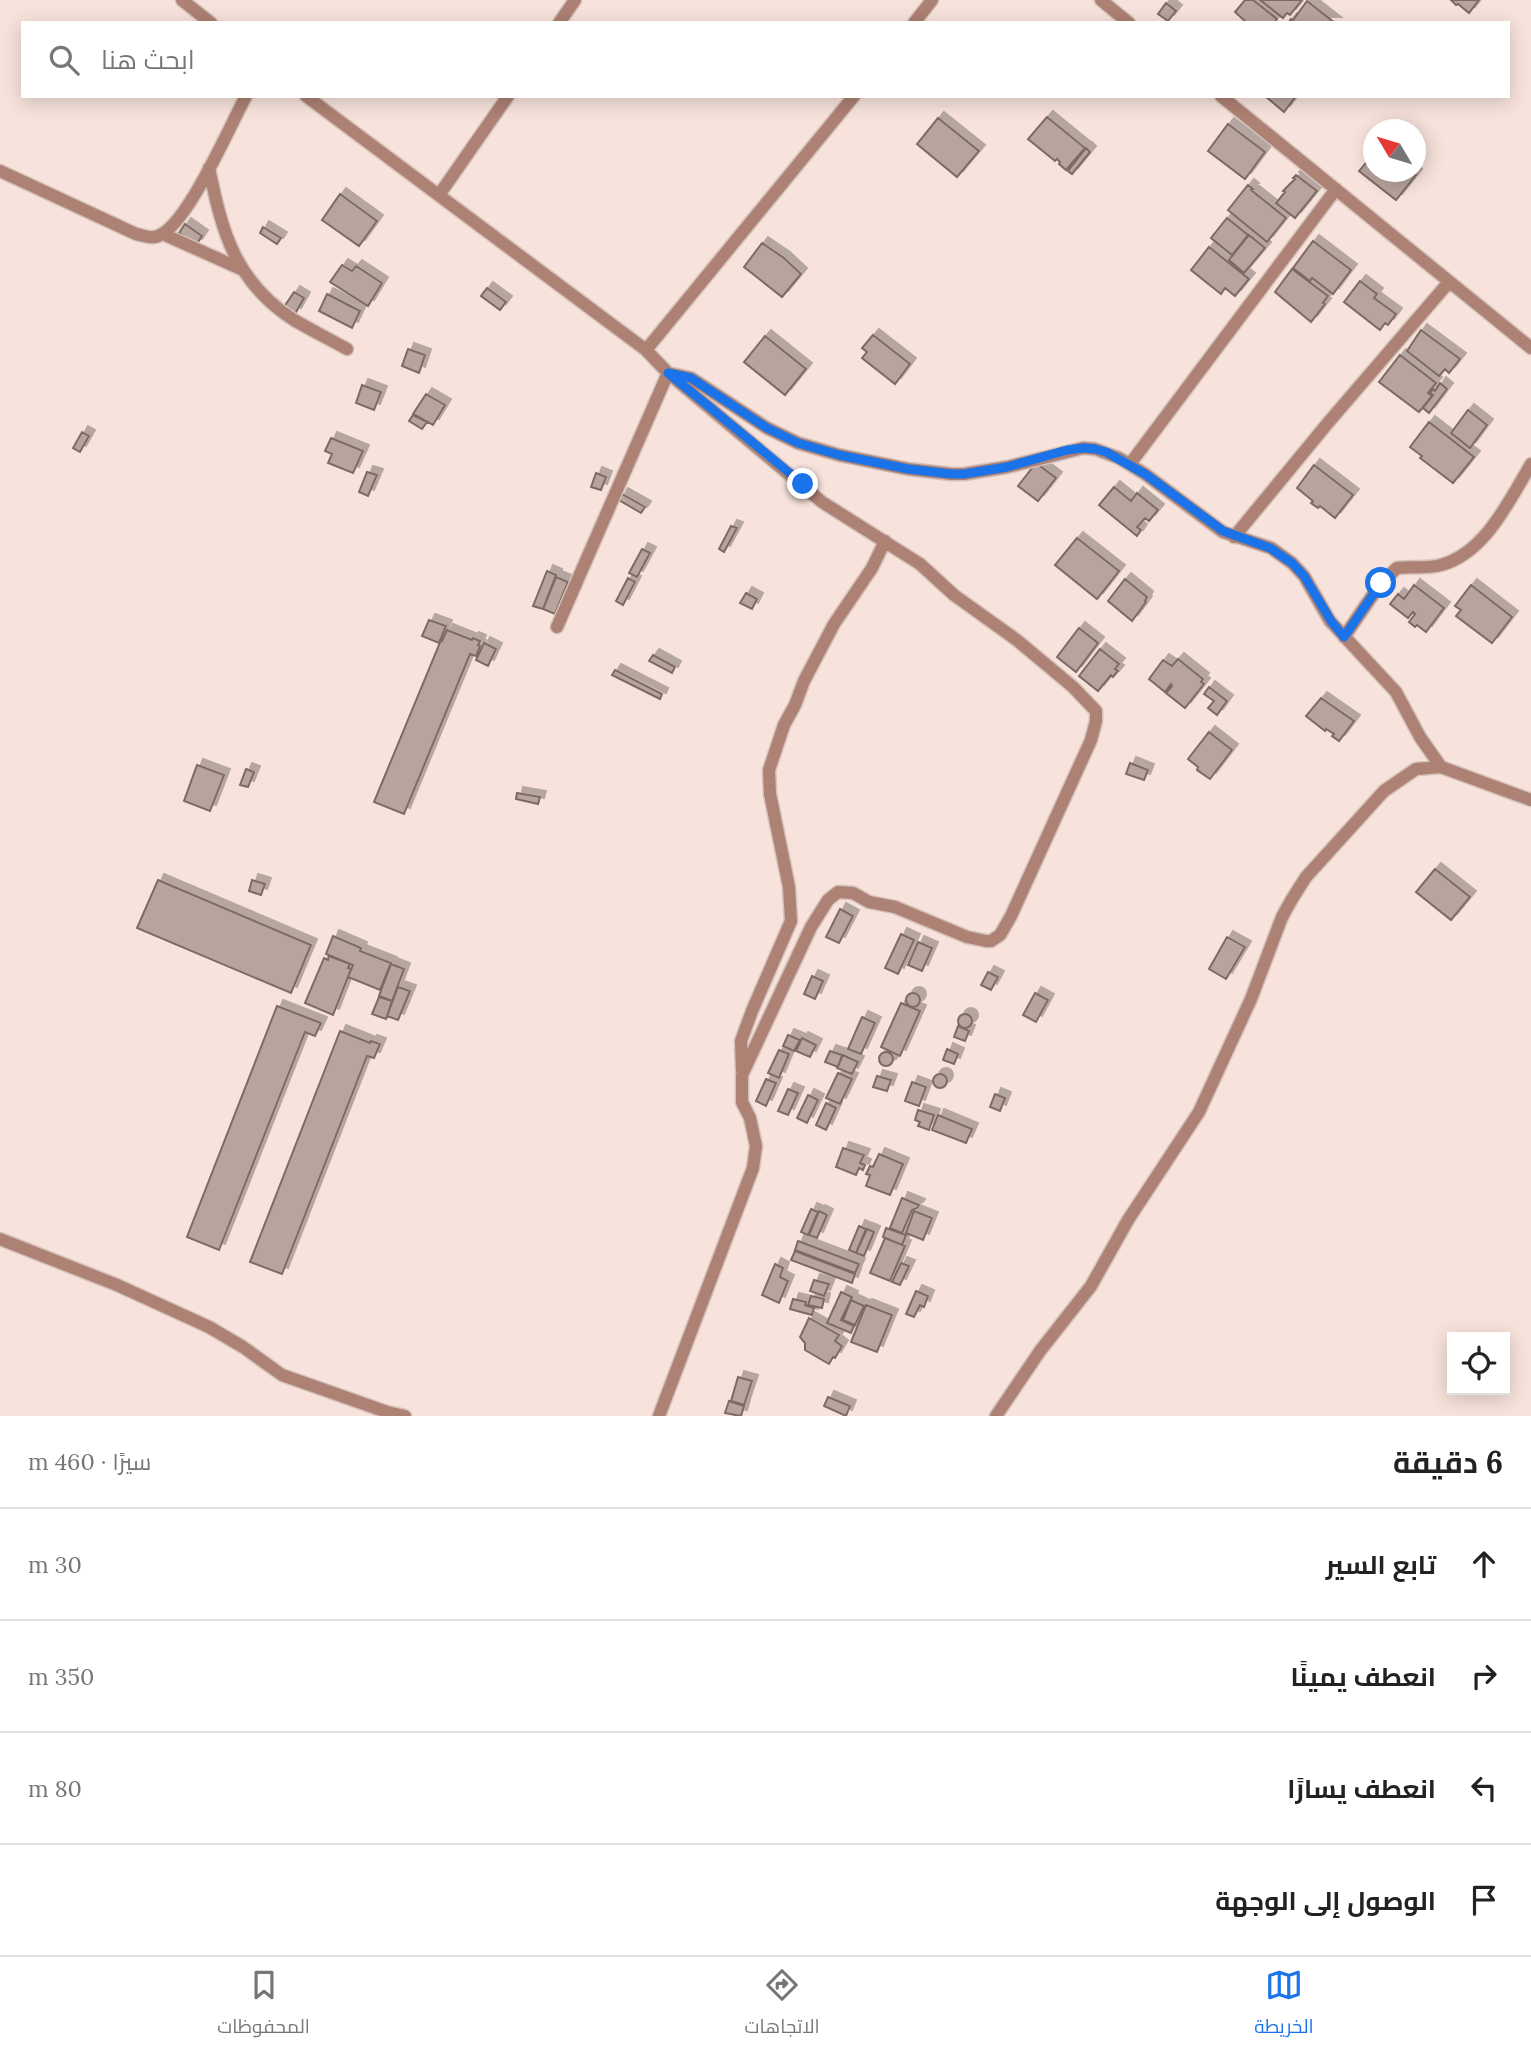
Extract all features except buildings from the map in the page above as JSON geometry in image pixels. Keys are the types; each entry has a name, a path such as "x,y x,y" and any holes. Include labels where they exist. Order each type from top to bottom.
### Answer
{"street":[{"path":"560,21 575,0"},
{"path":"916,21 932,0"},
{"path":"1101,0 1127,21"},
{"path":"191,3 209,21"},
{"path":"0,171 150,238 163,234 177,222 209,168 245,98"},
{"path":"309,98 646,350 668,373 822,502 920,564 954,595 1018,641 1073,687 1096,711 1091,740 1000,935 991,941 967,937 895,907 869,902 853,893 838,891 828,900 811,927 743,1074"},
{"path":"439,195 507,98"},
{"path":"646,350 852,98"},
{"path":"1223,98 1531,348"},
{"path":"209,168 218,215 228,244 241,269 262,294 292,319 346,349"},
{"path":"1130,464 1336,189"},
{"path":"163,234 241,269"},
{"path":"1234,537 1326,424 1449,282"},
{"path":"668,373 691,378 782,436 798,443 874,463 964,474 1007,467 1083,448 1106,452 1130,464 1217,528 1234,537 1270,548 1292,563 1304,576 1331,621 1396,692 1420,737 1441,766"},
{"path":"557,627 668,373"},
{"path":"1344,637 1381,583 1397,568 1437,567 1467,553 1499,516 1531,464"},
{"path":"659,1416 753,1168 757,1146 750,1118 741,1102 741,1041 791,921 789,887 769,794 769,770 783,725 809,672 834,624 872,568 885,541"},
{"path":"996,1416 1033,1359 1091,1286 1128,1220 1199,1112 1251,999 1282,918 1306,877 1384,791 1416,769 1441,766 1531,800"},
{"path":"0,1239 117,1285 209,1327 282,1375 405,1416"}],"route":[{"path":"803,484 668,373 691,378 767,428 798,443 839,455 908,469 964,474 1007,467 1067,450 1083,448 1106,452 1145,474 1223,531 1270,548 1292,563 1304,576 1344,637 1381,583"}]}
